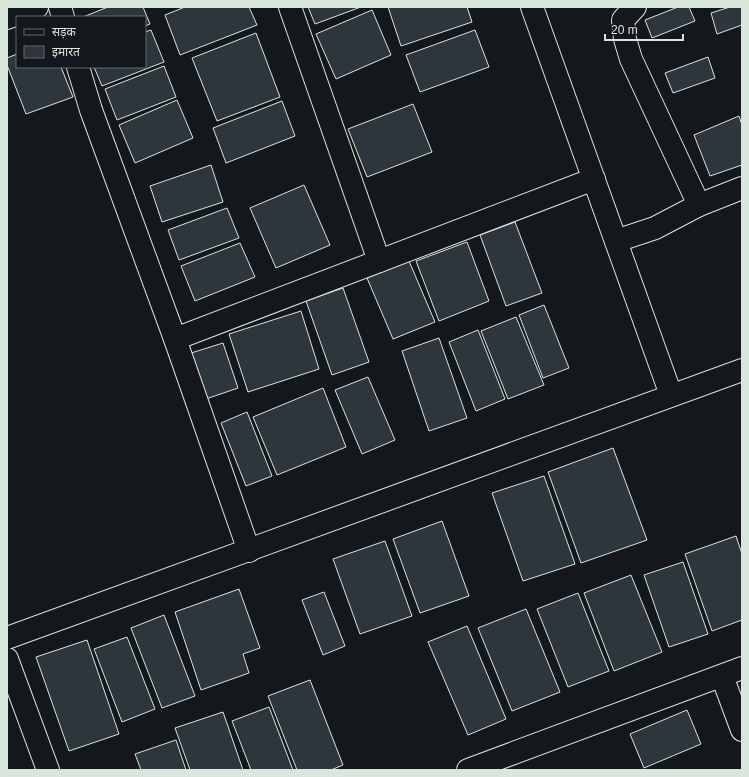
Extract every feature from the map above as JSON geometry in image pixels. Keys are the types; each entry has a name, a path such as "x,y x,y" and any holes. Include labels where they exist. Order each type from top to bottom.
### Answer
{"street":[{"path":"7,18 38,7"},
{"path":"290,7 379,261"},
{"path":"532,7 671,395"},
{"path":"635,7 624,20 625,39 631,59 698,205"},
{"path":"78,68 91,110 175,338 249,551"},
{"path":"175,338 594,179"},
{"path":"616,241 655,228 698,205 742,188"},
{"path":"7,638 742,370"},
{"path":"7,659 48,770"},
{"path":"468,770 742,668"},
{"path":"722,676 742,730"}],"building":[{"path":"108,7 143,7 150,24 146,26 146,16 86,16"},
{"path":"185,7 249,7 257,25 180,55 165,15"},
{"path":"308,7 361,7 315,24"},
{"path":"388,7 467,7 472,22 401,46"},
{"path":"678,7 689,7 695,21 652,38 645,20"},
{"path":"730,7 742,7 742,25 717,34 711,13"},
{"path":"372,10 391,55 336,79 316,34"},
{"path":"151,30 164,62 102,86 94,68 146,68 146,32"},
{"path":"475,30 489,67 420,92 406,55"},
{"path":"256,33 280,97 217,121 192,58"},
{"path":"16,54 16,68 61,68 73,97 26,114 7,65 7,58"},
{"path":"708,57 715,78 673,93 665,73"},
{"path":"164,66 176,97 117,120 105,89"},
{"path":"177,100 193,138 135,163 119,125"},
{"path":"282,101 295,136 226,163 213,128"},
{"path":"413,104 432,152 367,177 348,129"},
{"path":"739,116 742,125 742,165 710,176 694,135"},
{"path":"211,165 223,202 162,222 150,186"},
{"path":"304,185 330,245 276,268 250,208"},
{"path":"227,208 239,238 179,260 168,230"},
{"path":"515,222 542,293 506,306 480,235"},
{"path":"467,242 489,301 439,321 416,261"},
{"path":"240,243 255,277 195,301 181,266"},
{"path":"409,261 435,322 393,339 367,278"},
{"path":"343,288 369,362 332,375 306,301"},
{"path":"544,305 569,368 543,378 519,315"},
{"path":"301,311 319,369 248,392 229,334"},
{"path":"516,317 544,385 508,399 481,331"},
{"path":"478,330 505,399 476,411 449,342"},
{"path":"439,338 467,418 429,431 402,351"},
{"path":"223,343 238,388 203,400 188,354"},
{"path":"368,377 395,440 362,454 335,390"},
{"path":"323,388 346,447 277,475 253,417"},
{"path":"247,412 272,476 246,486 221,423"},
{"path":"613,448 647,540 581,563 548,472"},
{"path":"544,476 575,564 523,581 492,493"},
{"path":"442,521 469,596 420,613 393,539"},
{"path":"736,536 742,554 742,620 712,631 685,554"},
{"path":"385,541 412,616 360,634 333,559"},
{"path":"683,562 708,634 669,647 644,575"},
{"path":"631,575 662,652 614,671 584,593"},
{"path":"239,589 260,648 243,654 249,673 201,690 175,612"},
{"path":"324,592 345,646 323,655 302,600"},
{"path":"578,593 609,671 568,687 537,609"},
{"path":"526,609 560,692 512,711 478,628"},
{"path":"164,615 195,696 162,708 131,628"},
{"path":"467,626 506,719 468,735 428,642"},
{"path":"127,637 155,709 122,722 94,649"},
{"path":"87,640 119,734 69,751 36,657"},
{"path":"310,680 343,765 331,770 297,770 268,696"},
{"path":"269,707 293,770 251,770 232,721"},
{"path":"687,710 701,744 644,768 630,734"},
{"path":"223,712 243,770 190,770 175,728"},
{"path":"176,740 186,770 141,770 135,754"}]}
